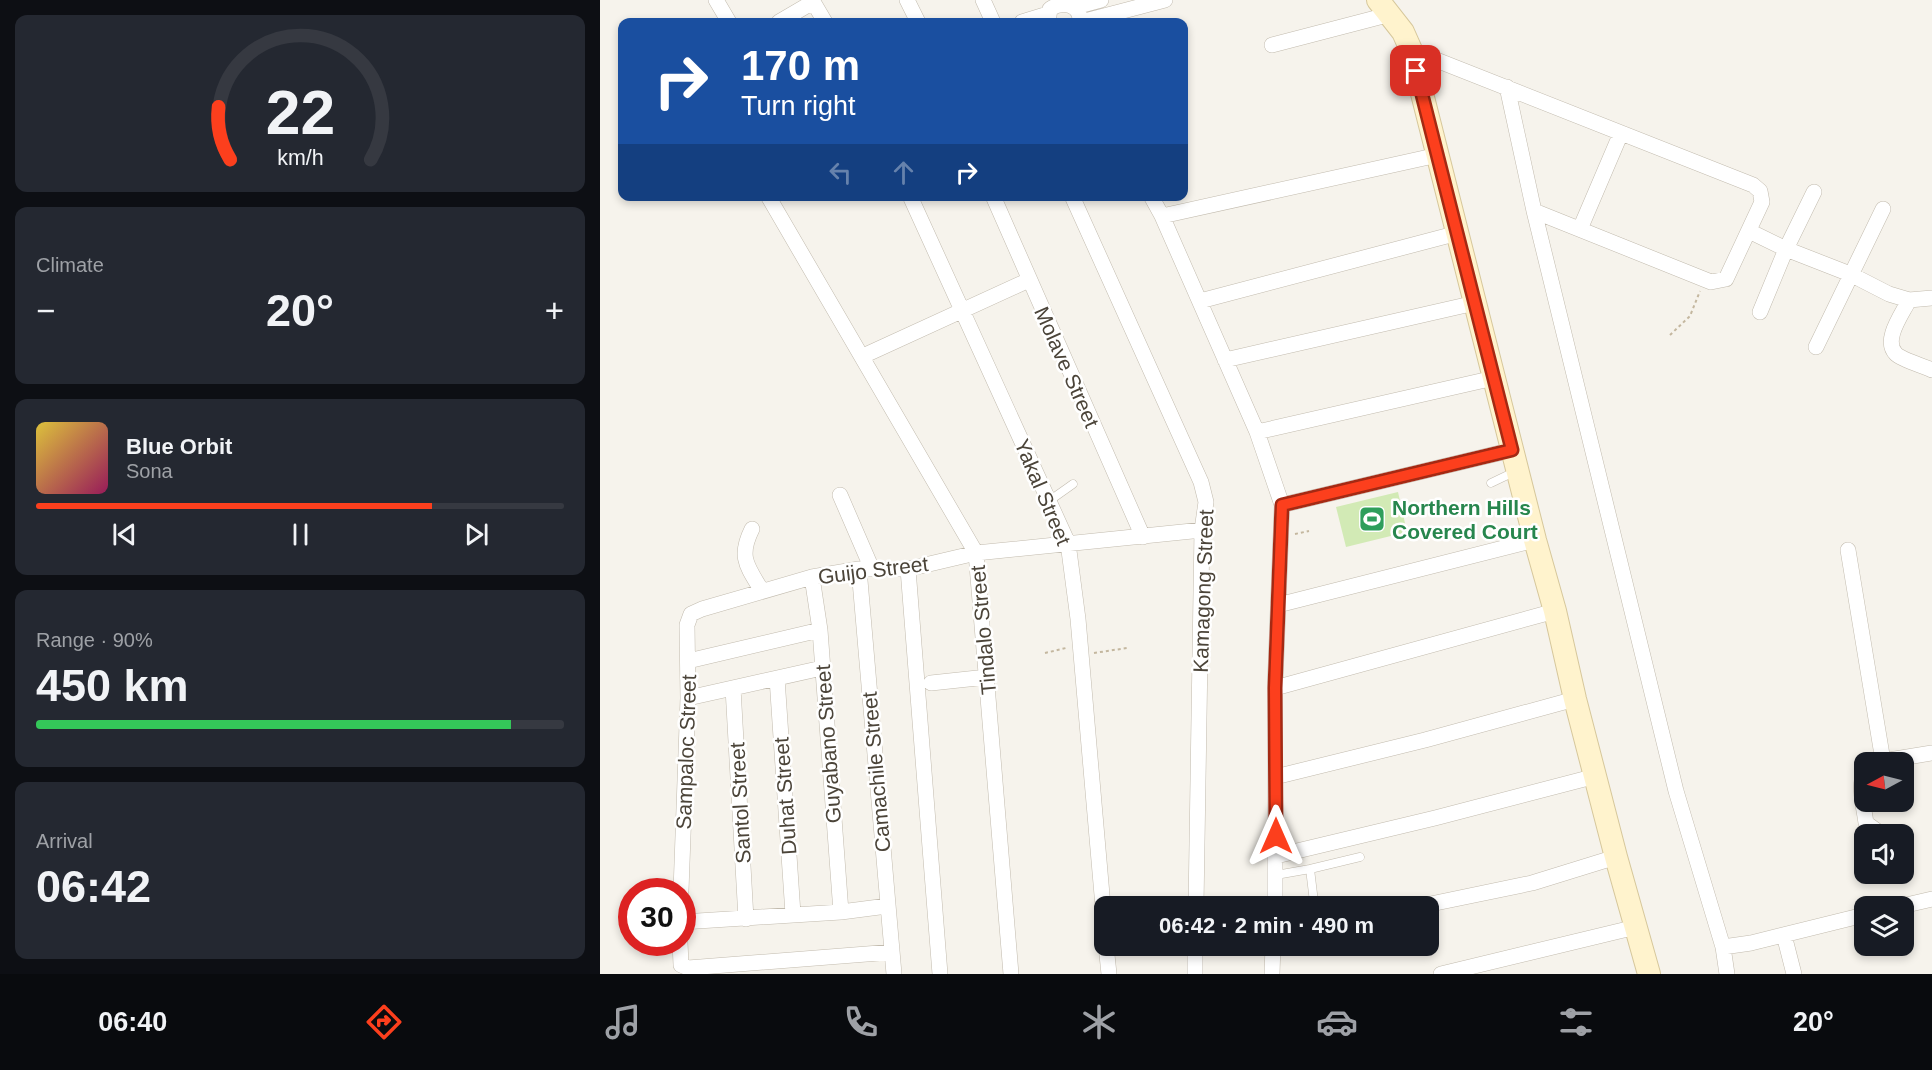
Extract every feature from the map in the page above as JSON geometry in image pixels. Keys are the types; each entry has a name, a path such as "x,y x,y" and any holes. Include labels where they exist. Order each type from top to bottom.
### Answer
{"street":[{"path":"716,0 727,18"},
{"path":"908,0 916,18"},
{"path":"983,0 991,18"},
{"path":"1048,18 1050,9 1059,3 1101,0"},
{"path":"1095,18 1165,0"},
{"path":"785,18 813,1 823,18"},
{"path":"1073,3 1080,18"},
{"path":"1272,45 1385,7 1403,32 1411,50 1555,611 1575,699 1649,974"},
{"path":"1411,50 1753,185 1760,191 1762,201 1726,279 1711,282 1534,211"},
{"path":"1507,87 1534,211 1676,791 1723,947 1727,974"},
{"path":"1580,229 1621,133"},
{"path":"1162,216 1438,155"},
{"path":"1760,312 1786,249 1814,192"},
{"name":"Tindalo Street","path":"771,201 976,553 1011,974"},
{"name":"Yakal Street","path":"912,201 1068,543 1081,650 1102,896"},
{"name":"Molave Street","path":"995,201 1143,537"},
{"name":"Kamagong Street","path":"1074,201 1201,482 1206,502 1203,530 1196,896"},
{"path":"1154,201 1257,432 1282,505 1275,688 1275,896"},
{"path":"1816,347 1883,209"},
{"path":"1749,231 1786,249 1850,274 1889,294 1910,300 1932,298"},
{"path":"1200,301 1458,233"},
{"path":"862,356 1029,280"},
{"path":"1910,300 1892,335 1892,345 1896,354 1932,370"},
{"path":"1225,360 1475,303"},
{"path":"1257,432 1494,378"},
{"path":"1282,505 1515,460"},
{"name":"Camachile Street","path":"840,495 866,569 887,906 894,974"},
{"path":"752,529 744,554 746,564 762,591"},
{"name":"Guijo Street","path":"691,614 812,577 866,569 887,571 908,569 976,553 1203,530"},
{"path":"1278,605 1535,540"},
{"path":"1848,550 1880,752"},
{"path":"908,569 940,974"},
{"name":"Guyabano Street","path":"812,577 820,630 841,912"},
{"path":"1275,688 1555,611"},
{"name":"Sampaloc Street","path":"681,878 688,698 687,625 691,614"},
{"path":"688,662 820,630"},
{"path":"688,698 822,668"},
{"path":"931,683 987,677"},
{"name":"Duhat Street","path":"777,678 793,915"},
{"name":"Santol Street","path":"733,688 746,918"},
{"path":"1275,777 1425,740 1575,699"},
{"path":"1914,756 1932,753"},
{"path":"1276,856 1596,776"},
{"path":"1439,902 1532,883 1616,857"},
{"path":"1914,903 1932,899"},
{"path":"696,921 841,912 887,906"},
{"path":"1723,947 1751,943 1854,918"},
{"path":"1441,974 1459,972 1636,927"},
{"path":"1784,935 1794,974"},
{"path":"680,956 682,967 688,968 892,952"},
{"path":"1107,956 1109,974"},
{"path":"1195,956 1195,974"},
{"path":"1272,974 1273,956"}],"lane":[{"path":"1491,483 1515,460"},
{"path":"1049,501 1073,484"},
{"path":"1276,875 1360,857"},
{"path":"1310,869 1313,896"}],"path":[{"path":"1670,335 1690,316 1705,279"},
{"path":"1045,652 1127,648"}],"green space":[{"name":"Northern Hills Covered Court","path":"1398,492 1407,532 1346,547 1336,507"}],"place":[{"name":"Northern Hills Covered Court","path":"1372,519"}],"route":[{"path":"1276,836 1275,688 1282,505 1512,450 1416,71"}]}
